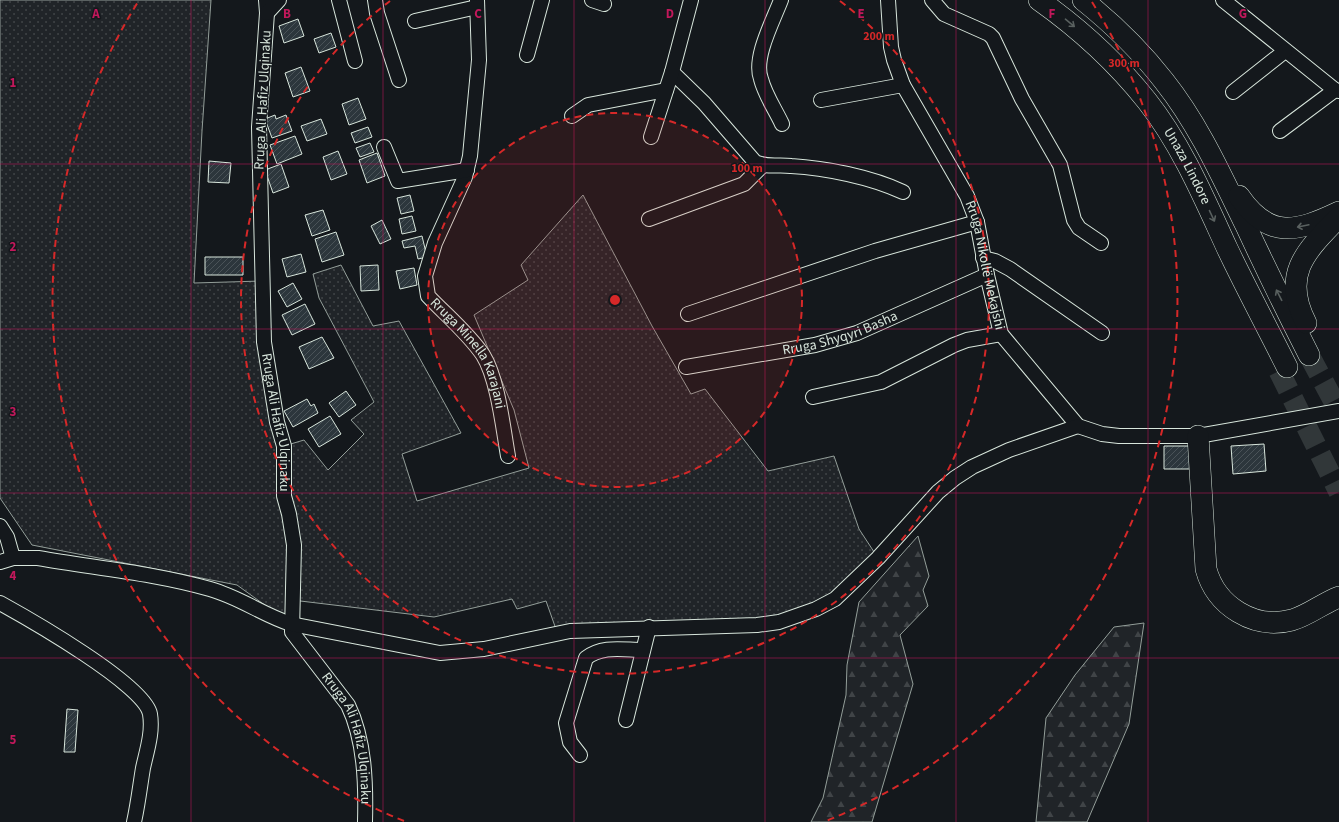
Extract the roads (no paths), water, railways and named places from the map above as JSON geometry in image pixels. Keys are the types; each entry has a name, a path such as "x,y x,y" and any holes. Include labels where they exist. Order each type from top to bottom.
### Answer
{"highway":[{"name":"Unaza Lindore","path":"1039,0 1092,41 1121,70 1162,121 1207,205 1269,331 1283,369"},
{"name":"Unaza Lindore","path":"1082,0 1113,25 1139,51 1165,81 1184,109 1220,172 1314,352 1296,300 1296,276 1301,260 1308,249 1339,217"},
{"path":"1090,0 1127,32 1165,75 1189,110 1240,196 1254,215 1273,225 1294,228 1314,224 1339,212"},
{"path":"1198,436 1206,569 1211,584 1225,602 1246,616 1260,621 1276,622 1291,620 1307,614 1338,597"}],"street":[{"path":"266,6 279,0"},
{"path":"339,0 355,61"},
{"path":"375,0 377,13 399,80"},
{"path":"527,55 542,0"},
{"path":"650,138 672,72 691,0"},
{"path":"781,0 764,44 760,65 760,78 782,124"},
{"name":"Rruga Nikollë Mekajshi","path":"888,0 891,47 903,85 967,196 977,222 986,275 1001,334 1078,426"},
{"path":"932,0 944,14 989,34 993,38 1022,99 1060,164 1074,220 1079,228 1101,243"},
{"path":"1223,0 1285,51 1337,90 1280,131"},
{"path":"415,21 477,4"},
{"name":"Rruga Minella Karajani","path":"477,4 479,60 467,170 435,243 425,276 425,286 428,296 477,346 484,356 492,376 508,456"},
{"name":"Rruga Ali Hafiz Ulqinaku","path":"266,6 259,127 264,342 277,422 284,446 284,496 290,514 294,544 291,624 295,639 348,705 354,718 361,744 364,822"},
{"path":"1233,92 1285,51"},
{"path":"672,72 704,103 749,157 762,166 791,166 865,178 886,184 903,192"},
{"path":"821,100 903,85"},
{"path":"572,116 588,106 666,90"},
{"path":"384,147 398,181 467,170"},
{"path":"649,219 744,184 762,166"},
{"path":"688,314 875,251 977,222"},
{"path":"983,258 995,261 1010,269 1102,333"},
{"name":"Rruga Shyqyri Basha","path":"686,367 815,345 857,333 986,275"},
{"path":"813,397 881,382 961,343 1001,334"},
{"path":"0,562 13,558 38,558 191,584 230,596 271,617 291,624 440,653 484,649 557,632 598,628 768,624 779,622 826,605 845,591 938,492 955,478 972,467 1009,450 1078,426 1102,434 1119,436 1198,436 1339,411"},
{"path":"0,526 7,538 13,558"},
{"path":"0,603 63,639 144,700 150,713 151,733 134,822"},
{"path":"626,720 649,628"},
{"path":"580,755 570,742 566,723 586,658 593,653 607,649 643,650"}],"tunnel":[{"path":"1309,355 1339,411"},
{"path":"1279,371 1339,492"}]}
